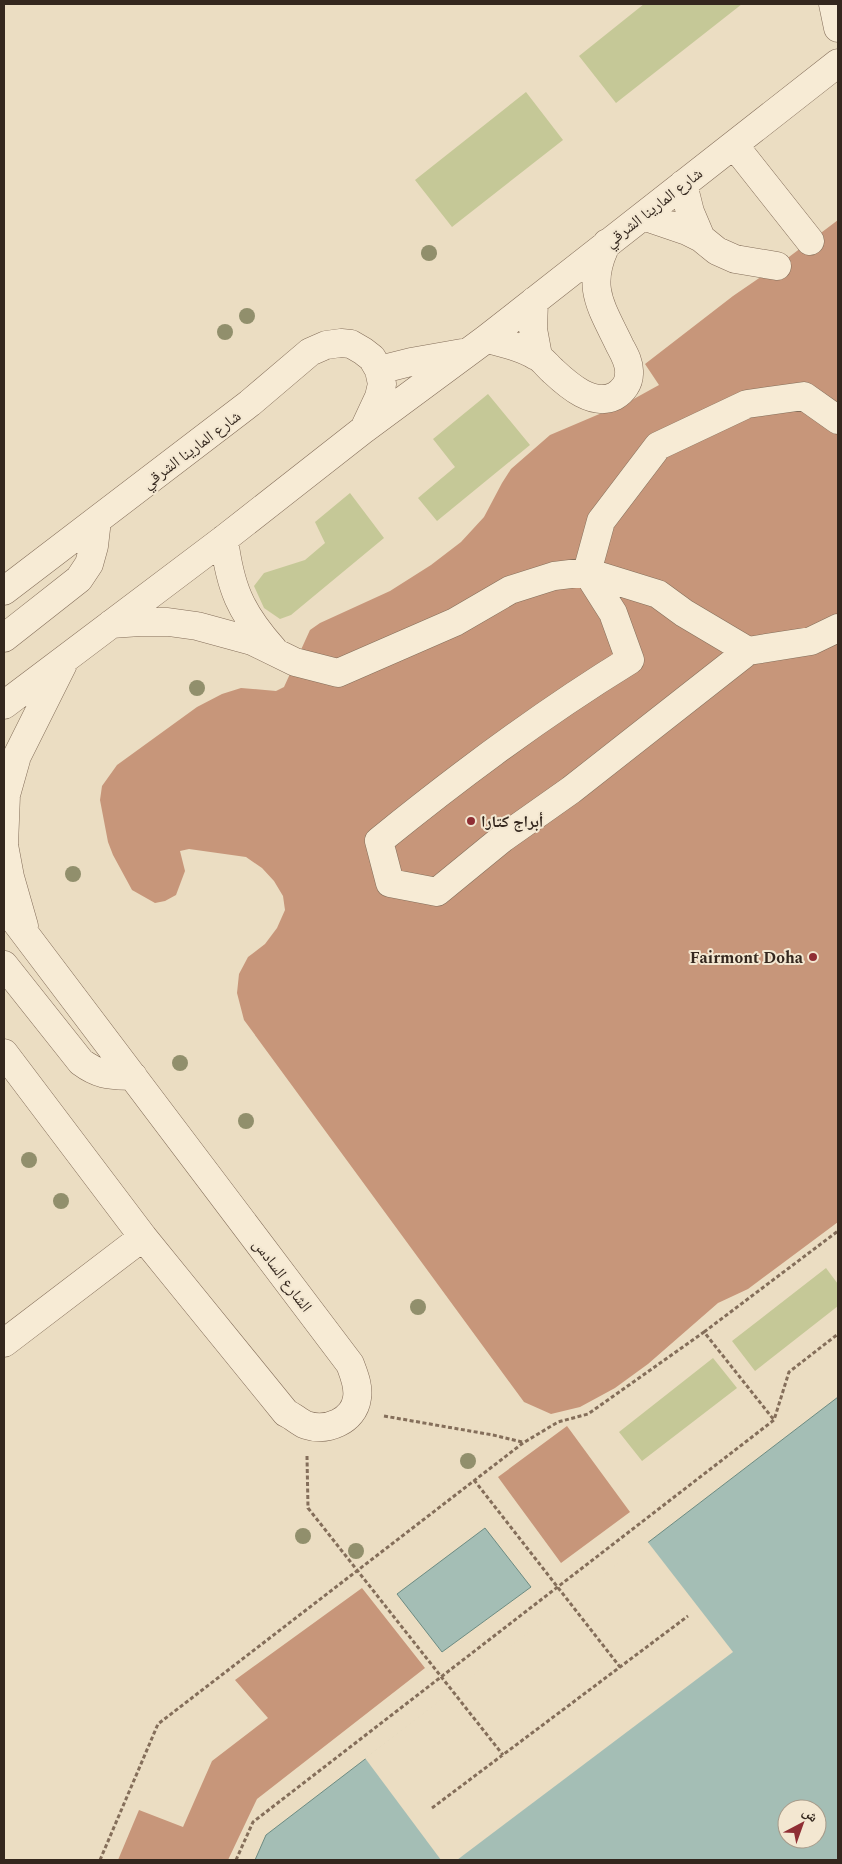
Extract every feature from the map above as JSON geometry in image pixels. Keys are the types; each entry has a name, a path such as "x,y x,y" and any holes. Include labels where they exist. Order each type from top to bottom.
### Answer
{"street":[{"path":"833,4 838,28"},
{"name":"شارع المارينا الشرقي","path":"4,705 224,539 363,430 534,302 734,145 834,75"},
{"path":"734,145 810,241"},
{"path":"683,184 690,212 701,238"},
{"path":"643,216 687,231 701,238 717,251 735,259 777,266"},
{"path":"477,345 512,346 538,356 567,383 595,399 607,399 618,394 634,391 628,361 599,302 596,270 607,243"},
{"path":"534,302 533,329 538,356"},
{"name":"شارع المارينا الشرقي","path":"8,585 97,520 250,403 310,352 326,345 351,344 372,358 379,370 382,384 379,397 363,430"},
{"name":"شارع المارينا الشرقي","path":"379,370 477,345"},
{"path":"838,420 804,396 747,404 658,446 601,521 587,572 613,613 630,660 574,694 490,753 379,841 390,883 437,892 503,838 571,790 748,651 811,641 838,628"},
{"path":"4,638 78,579 89,564 94,546 97,520"},
{"path":"224,539 228,571 239,602 256,630 278,654"},
{"path":"111,624 168,622 197,626 224,632 252,642 295,662 338,673 455,622 510,590 554,576 587,572 658,594 684,613 748,651"},
{"path":"27,937 10,877 4,845 5,802 17,756 66,659"},
{"name":"الشارع السادس","path":"4,906 350,1364 357,1384 357,1399 352,1411"},
{"path":"4,965 81,1062 103,1074 133,1076"},
{"path":"4,1053 142,1237 286,1412 306,1424 325,1427 344,1420 352,1411"},
{"path":"4,1343 142,1237"}],"path":[{"path":"100,1860 158,1724 523,1443 558,1422 588,1414 704,1332 838,1231"},
{"path":"704,1332 774,1420"},
{"path":"236,1860 253,1822 774,1420 789,1372 838,1334"},
{"path":"352,1411 484,1433 523,1443"},
{"path":"306,1424 308,1508 503,1755"},
{"path":"474,1480 620,1667"},
{"path":"432,1808 688,1616"}],"green space":[{"path":"644,4 742,4 616,103 579,56"},
{"path":"526,92 563,140 452,227 415,180"},
{"path":"488,394 530,445 437,521 418,498 455,467 433,439"},
{"path":"350,493 384,538 291,615 280,619 264,608 254,586 264,573 305,560 325,543 315,522"},
{"path":"826,1268 838,1284 838,1306 755,1371 732,1341"},
{"path":"713,1358 737,1388 642,1461 619,1432"}],"water":[{"path":"838,1397 838,1860 255,1860 266,1835"},
{"path":"485,1528 531,1587 442,1652 397,1594"}],"pier":[{"path":"647,1541 733,1652 457,1860 441,1860 365,1758"}],"building":[{"name":"أبراج كتارا","path":"838,220 838,1222 748,1289 718,1303 648,1364 615,1388 580,1407 551,1414 524,1402 244,1020 237,993 239,974 248,957 265,944 277,928 285,910 283,896 274,881 262,868 246,857 189,849 180,851 185,871 176,895 165,901 155,903 132,890 113,855 108,842 100,800 102,786 117,765 197,707 222,694 241,688 276,691 284,687 310,630 320,623 390,591 431,565 461,542 484,517 511,469 550,435 630,401 659,385 645,364 733,296"},
{"path":"567,1426 630,1512 561,1563 498,1477"},
{"path":"362,1588 425,1668 257,1799 228,1860 118,1860 139,1810 183,1827 212,1761 268,1718 235,1680"}],"place":[{"name":"أبراج كتارا","path":"471,821"},
{"name":"Fairmont Doha","path":"813,957"}]}
